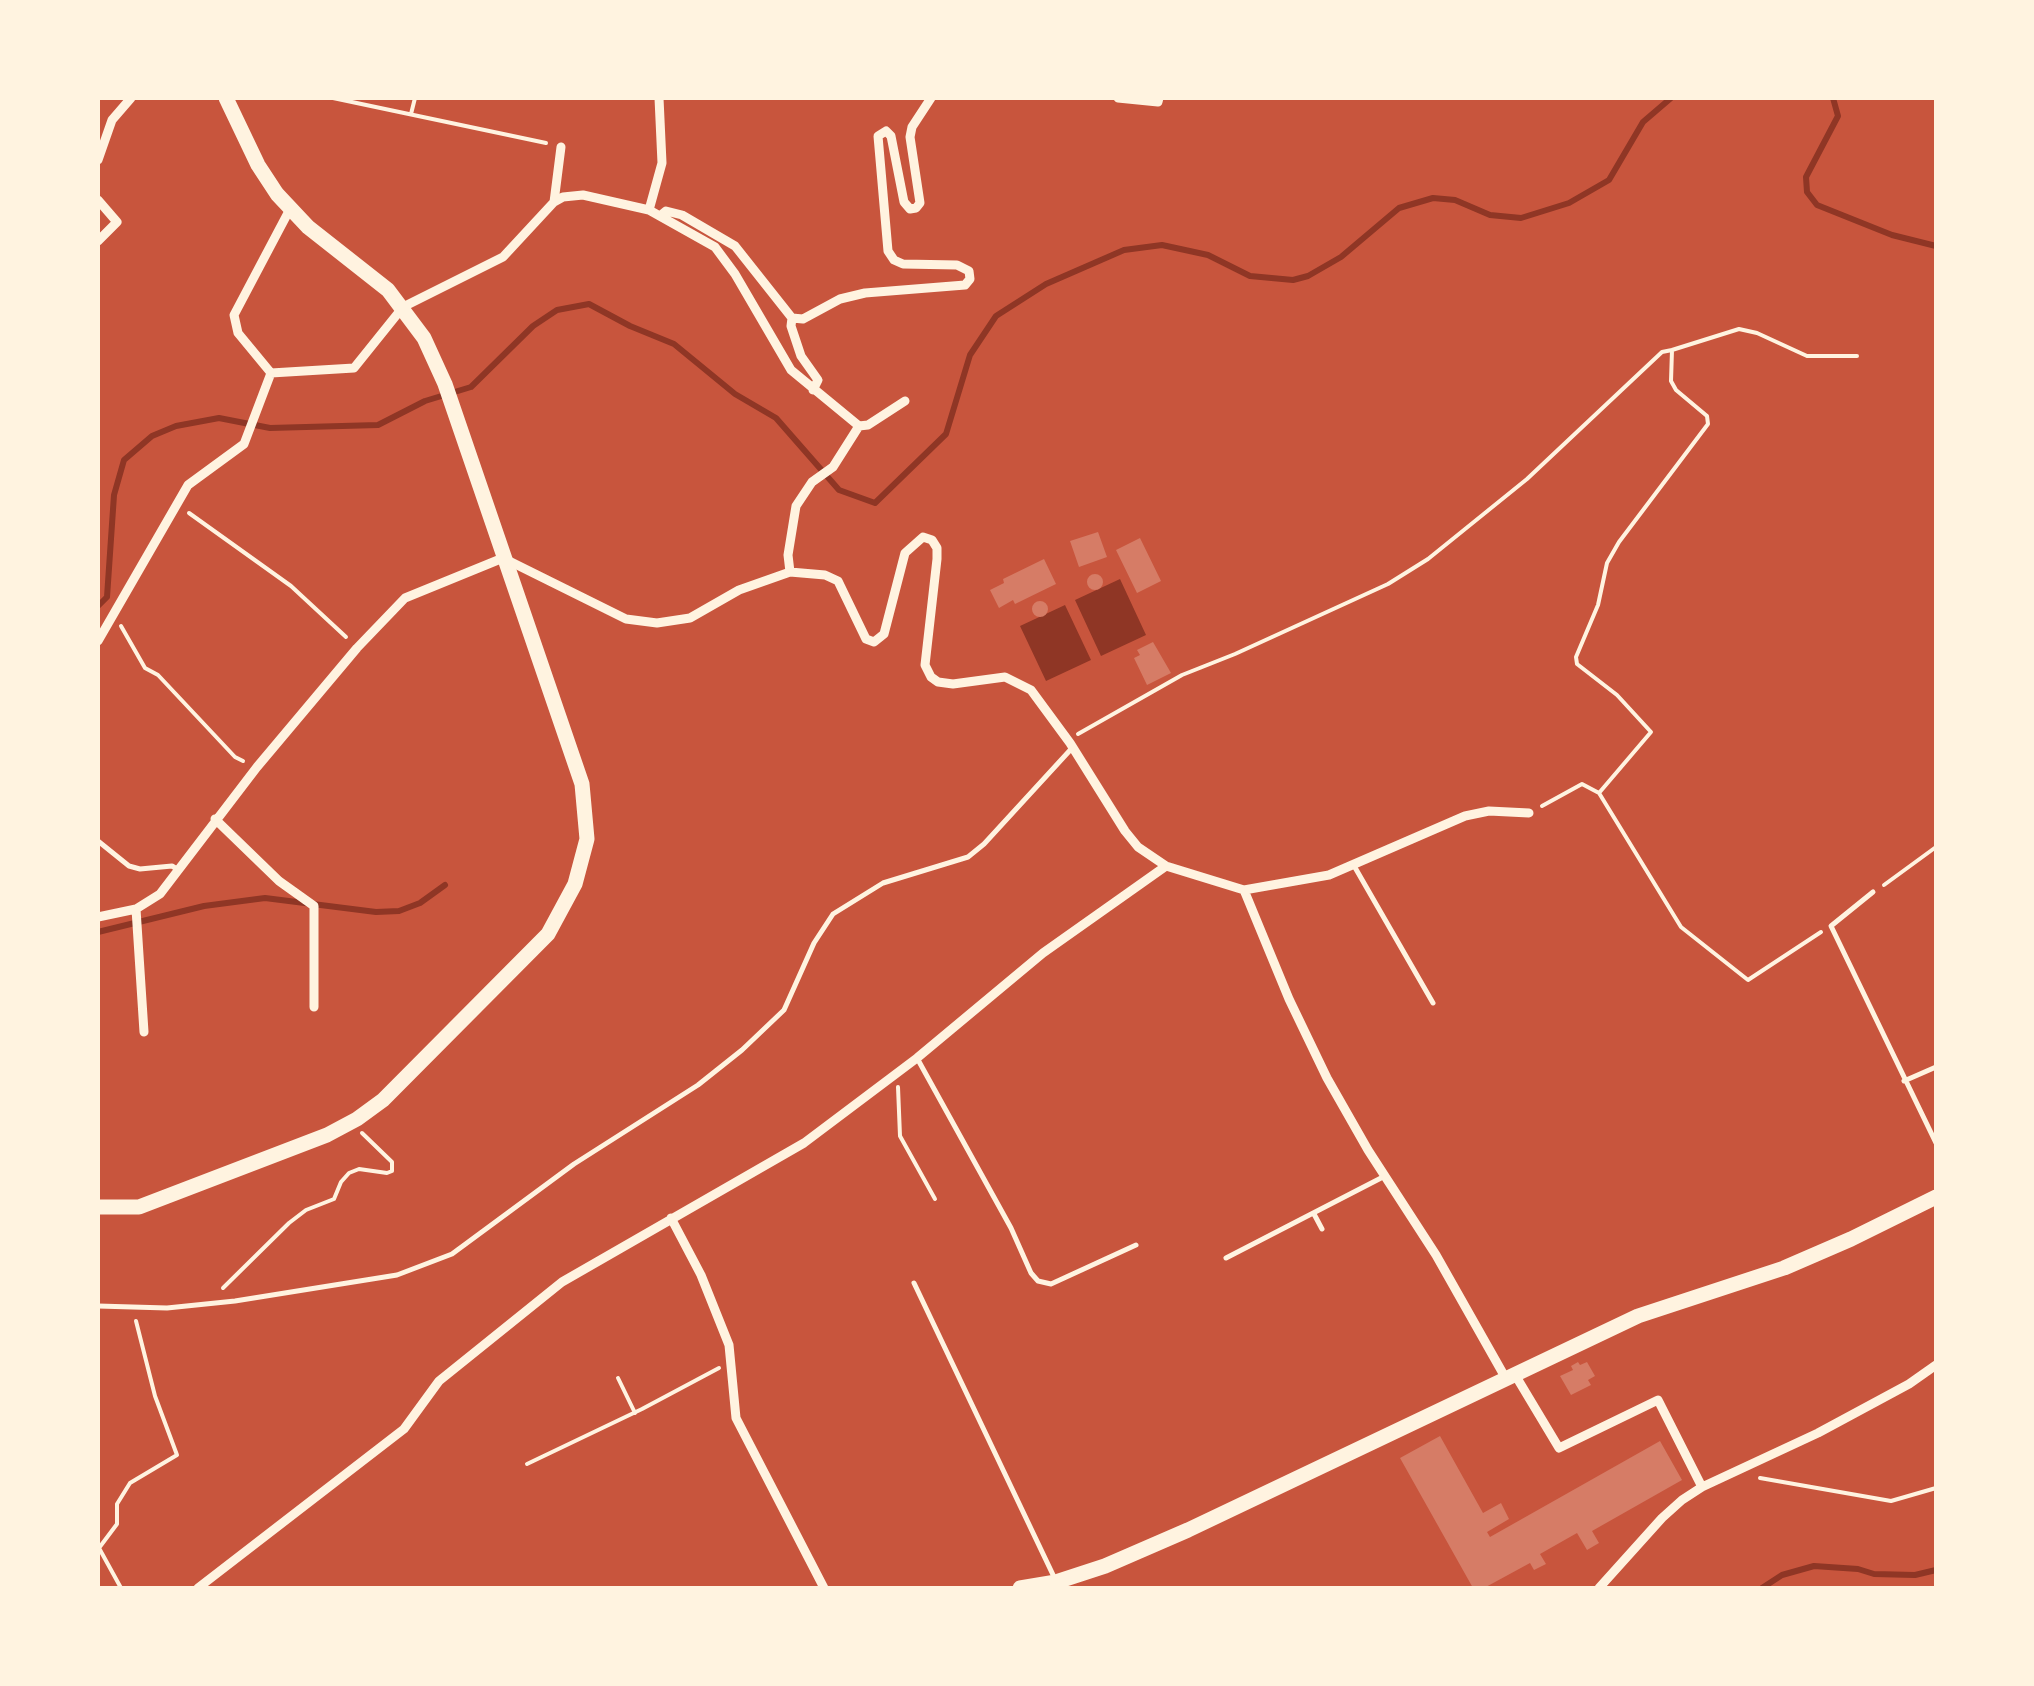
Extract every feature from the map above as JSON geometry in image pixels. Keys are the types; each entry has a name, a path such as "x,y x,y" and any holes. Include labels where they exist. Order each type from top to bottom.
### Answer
{"main road":[{"path":"98,1207 139,1207 327,1136 383,1100 548,934 574,884 587,839 582,784 456,414 424,338 403,307 373,276 328,244 290,209 258,165 226,98"},
{"path":"1020,1588 1056,1582 1105,1566 1638,1316 1818,1254 1936,1198"}],"street":[{"path":"98,160 112,120 132,98"},
{"path":"649,210 662,162 660,98"},
{"path":"792,318 804,318 840,299 865,293 965,285 970,279 969,271 958,265 903,264 888,250 878,136 886,132 891,136 904,202 910,209 916,208 920,203 910,137 931,98"},
{"path":"1118,98 1158,102 1159,98"},
{"path":"554,202 561,146"},
{"path":"272,374 354,368 403,307 503,257 554,202 583,195 649,210 715,247 791,370 859,426 868,426 905,401"},
{"path":"98,200 118,222 98,241"},
{"path":"272,374 238,333 234,315 290,209"},
{"path":"660,216 666,210 682,215 735,246 792,318"},
{"path":"792,318 790,326 801,356 818,380 814,390"},
{"path":"98,641 188,485 244,444 272,374"},
{"path":"790,572 788,555 796,506 812,482 834,467 859,426"},
{"path":"98,917 136,908 160,894 257,767 357,648 405,598 503,558 610,613 657,624 690,618 740,590 790,572 825,576 838,581 866,640 874,642 884,634 905,553 923,537 932,540 937,548 926,666 931,677 944,684 996,676 1032,690 1124,831 1138,846 1166,866 1244,890 1308,881 1464,816 1490,811 1529,813"},
{"path":"216,819 279,881 314,906 314,1008"},
{"path":"198,1588 404,1429 439,1381 460,1361 562,1282 804,1143 917,1058 1042,953 1166,866"},
{"path":"1244,890 1327,1078 1558,1448 1658,1400 1702,1487"},
{"path":"136,908 144,1032"},
{"path":"671,1218 729,1345 736,1418 824,1588"},
{"path":"1598,1588 1662,1518 1702,1487 1818,1433 1936,1365"}],"lane":[{"path":"98,1306 205,1304 397,1275 452,1254 574,1164 698,1085 742,1050 784,1010 814,943 834,914 884,883 968,857 1071,745"},
{"path":"98,841 129,866 172,866 179,870"},
{"path":"1353,864 1433,1003"},
{"path":"1874,892 1831,926 1936,1143"},
{"path":"917,1058 1038,1281 1051,1284 1136,1246"},
{"path":"1904,1082 1936,1067"},
{"path":"1226,1258 1386,1175"},
{"path":"1313,1213 1322,1229"},
{"path":"914,1282 1056,1582"}],"path":[{"path":"334,98 561,146"},
{"path":"411,114 415,98"},
{"path":"1071,745 1082,729 1182,675 1388,584 1428,559 1527,479 1662,352 1739,328 1807,356 1856,356"},
{"path":"1599,793 1650,732 1617,695 1577,664 1576,657 1598,606 1613,552 1708,424 1707,416 1671,381 1672,350"},
{"path":"177,506 220,532 291,586 357,648"},
{"path":"112,619 120,625 145,668 166,683 235,757 257,767"},
{"path":"1529,813 1582,784 1599,793 1681,927 1748,980 1831,926"},
{"path":"1874,892 1936,847"},
{"path":"893,1076 898,1082 900,1136 934,1199"},
{"path":"205,1304 288,1223 306,1210 334,1199 350,1173 359,1169 392,1171 392,1162 353,1122"},
{"path":"120,1588 98,1549 117,1524 117,1504 130,1483 177,1455 155,1396 132,1307"},
{"path":"527,1464 730,1362"},
{"path":"618,1378 635,1413"},
{"path":"1737,1471 1776,1482 1891,1500 1936,1488"}],"shaded area":[{"path":"1120,579 1146,635 1101,656 1075,600"},
{"path":"1065,605 1091,660 1046,681 1020,626"}],"building":[{"path":"1098,532 1107,557 1079,567 1070,541"},
{"path":"1140,538 1161,581 1137,593 1116,550"},
{"path":"1044,559 1056,584 999,608 990,590 1004,583 1003,579"},
{"path":"1095,574 1103,582 1095,590 1087,582"},
{"path":"1040,601 1048,609 1040,617 1032,609"},
{"path":"1153,642 1171,673 1147,685 1134,658 1140,655 1137,650"},
{"path":"1587,1362 1595,1376 1588,1380 1591,1385 1571,1395 1560,1376 1573,1370 1571,1366"},
{"path":"1440,1436 1483,1513 1501,1503 1509,1519 1487,1532 1490,1537 1660,1441 1682,1480 1592,1531 1599,1543 1587,1550 1577,1533 1540,1554 1546,1564 1534,1570 1530,1563 1484,1588 1473,1588 1400,1458"}],"waterway":[{"path":"98,606 107,597 114,495 124,460 152,436 176,426 219,418 270,428 378,425 425,401 471,387 533,326 557,310 589,304 674,344 735,394 776,418 839,490 875,503 946,434 970,355 996,316 1046,284 1124,250 1162,245 1208,255 1250,276 1293,280 1341,257 1399,208 1433,198 1455,200 1490,215 1521,218 1569,203 1609,180 1643,122 1671,98"},
{"path":"1833,98 1838,116 1806,177 1807,192 1817,205 1892,235 1936,246"},
{"path":"98,932 204,906 265,898 376,912 399,911 420,903 445,885"},
{"path":"1762,1588 1782,1575 1814,1566 1874,1574 1915,1575 1936,1570"}]}
